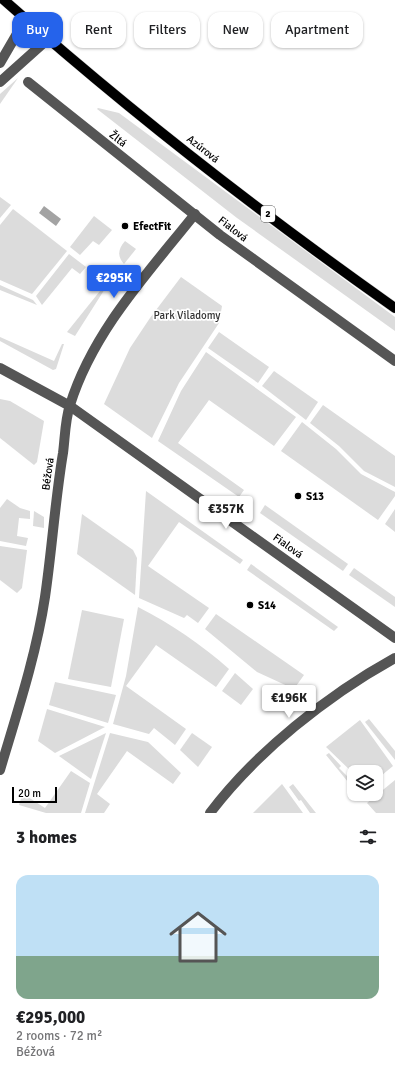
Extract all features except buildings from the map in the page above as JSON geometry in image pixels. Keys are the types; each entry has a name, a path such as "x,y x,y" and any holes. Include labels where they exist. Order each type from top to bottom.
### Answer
{"main road":[{"name":"Azúrová","path":"4,0 17,12"},
{"name":"Azúrová","path":"59,48 143,119 395,308"}],"street":[{"path":"0,63 12,42"},
{"path":"0,82 38,48"},
{"name":"Žltá","path":"28,82 194,214"},
{"name":"Fialová","path":"194,214 220,235 395,361"},
{"name":"Béžová","path":"0,770 33,659 43,606 70,406 92,351 128,297 194,214"},
{"path":"0,368 70,406"},
{"name":"Fialová","path":"70,406 395,638"},
{"path":"210,813 221,798 272,747 342,692 395,658"}],"green space":[{"path":"18,78 0,104 0,94"},
{"path":"97,109 119,113 395,317 395,331 237,218"},
{"path":"0,197 11,205 0,218"},
{"path":"13,209 67,251 32,294 0,280 0,225"},
{"path":"94,216 112,230 99,245 93,241 80,255 70,247"},
{"path":"125,241 136,249 124,264 120,258 119,252"},
{"path":"69,254 86,267 80,274 72,268 42,305 36,296"},
{"name":"Park Viladomy","path":"181,277 222,306 219,323 179,383 152,438 104,404 130,348 150,318"},
{"path":"101,278 108,284 75,336 67,332 100,291 94,286"},
{"path":"0,285 33,300 37,305 0,290"},
{"path":"219,332 269,367 258,383 208,348"},
{"path":"0,337 54,361 62,344 64,344 56,369 53,370 0,341"},
{"path":"206,352 296,417 274,446 209,400 178,443 244,490 239,497 158,441 181,391"},
{"path":"274,371 318,402 306,420 262,386"},
{"path":"0,399 10,401 44,421 37,462 34,465 0,438"},
{"path":"323,405 395,456 395,487 364,471 339,446 310,423"},
{"path":"302,422 336,449 361,474 395,492 395,496 378,520 281,451"},
{"path":"146,491 243,560 240,564 179,522 148,566 209,608 198,623 187,615 184,618 139,598"},
{"path":"7,499 20,508 30,511 30,519 19,518 17,536 28,538 26,546 0,541 0,508"},
{"path":"265,505 348,564 343,571 260,513"},
{"path":"395,509 395,532 385,524"},
{"path":"34,511 44,517 44,528 33,526"},
{"path":"82,514 133,550 137,558 135,595 77,554"},
{"path":"0,546 27,550 22,588 17,593 0,580"},
{"path":"251,564 338,627 334,631 247,570"},
{"path":"354,568 395,597 395,607 349,575"},
{"path":"138,607 185,635 208,651 229,669 216,687 156,645 126,686 186,729 175,745 154,728 149,734 113,724 126,676"},
{"path":"82,610 124,619 111,687 68,679"},
{"path":"216,614 304,675 294,689 257,672 205,629"},
{"path":"235,673 253,689 241,705 222,691"},
{"path":"55,682 116,695 108,723 49,705"},
{"path":"47,709 105,727 55,753 38,741"},
{"path":"369,719 395,751 395,760 365,722"},
{"path":"360,720 393,766 383,774 383,765 347,765 347,767 326,747"},
{"path":"106,733 91,779 59,756"},
{"path":"110,733 148,742 181,773 173,784 127,751 97,794 110,804 104,813 85,813"},
{"path":"192,733 212,747 198,767 180,750"},
{"path":"329,753 341,766 339,768 347,776 347,781 326,755"},
{"path":"71,771 90,783 81,813 46,813 19,805 22,795 28,797 45,808"},
{"path":"395,780 395,813 376,813 367,803 369,801 383,801 383,790"},
{"path":"282,784 303,813 253,813"},
{"path":"293,784 316,813 310,813 301,800 299,801 289,787"}],"shaded area":[{"path":"44,206 61,219 56,226 39,213"}],"place":[{"name":"EfectFit","path":"125,226"},
{"name":"S13","path":"298,496"},
{"name":"S14","path":"250,605"}]}
